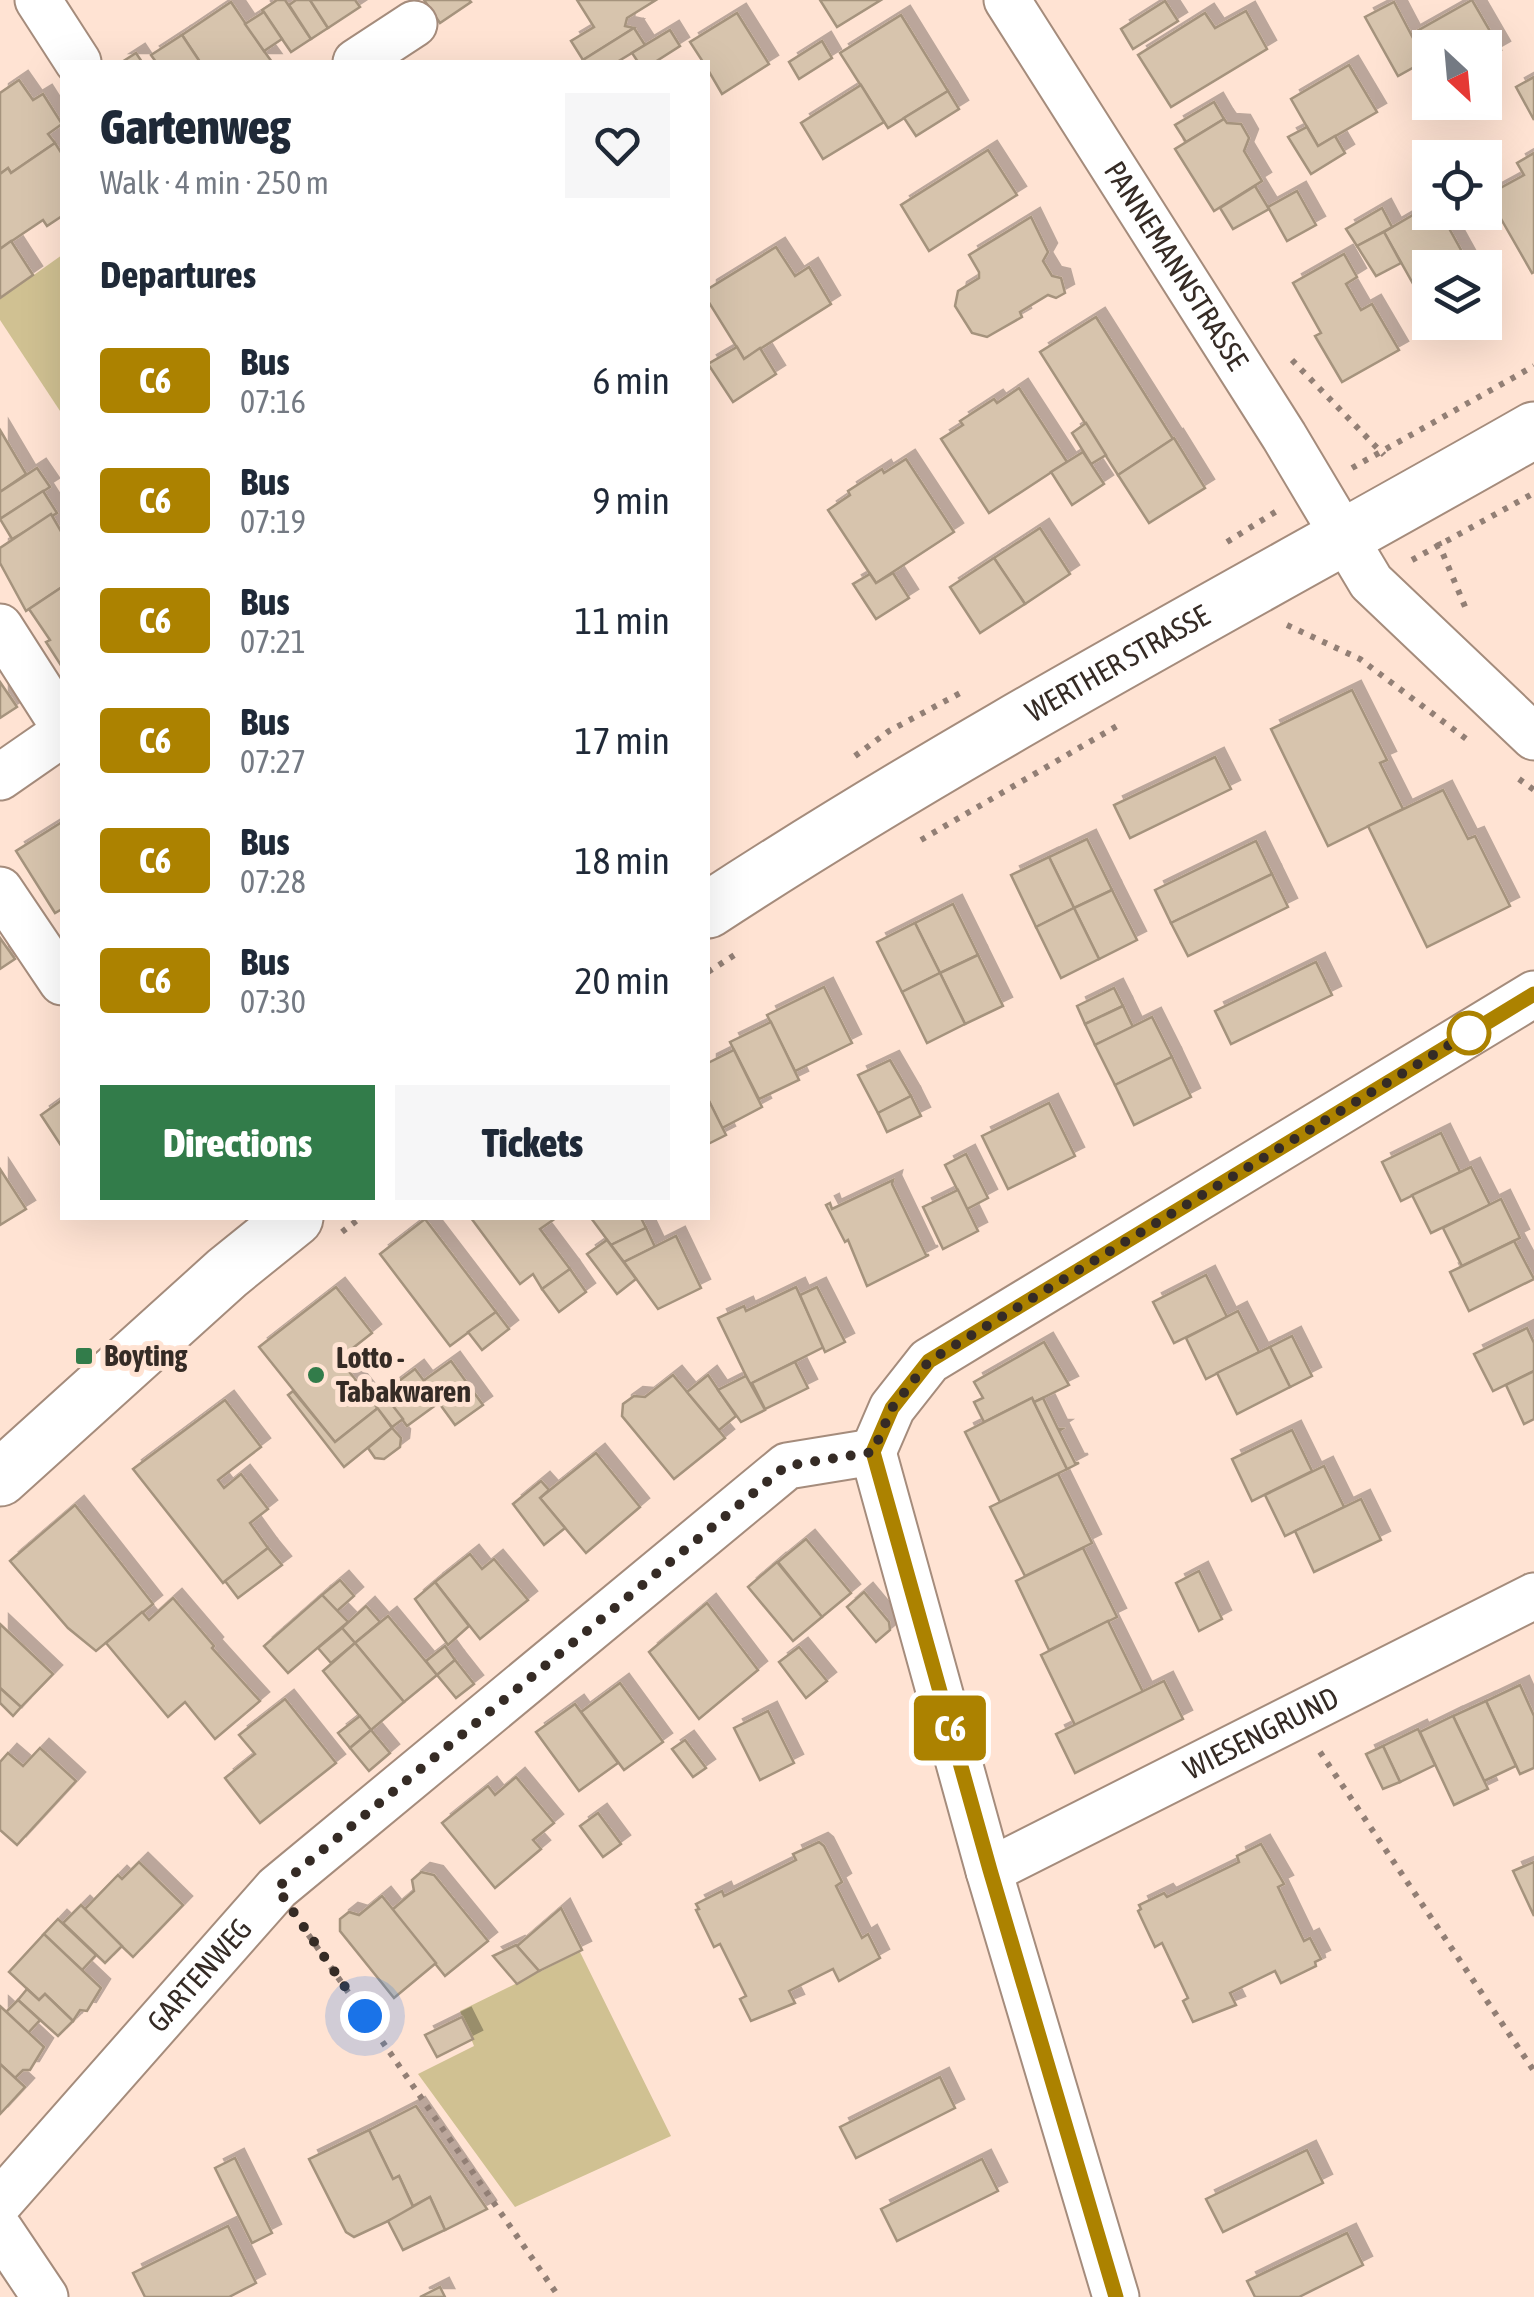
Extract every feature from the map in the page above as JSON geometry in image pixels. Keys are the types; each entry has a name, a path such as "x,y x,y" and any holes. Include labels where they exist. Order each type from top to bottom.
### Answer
{"main road":[{"name":"WERTHER STRASSE","path":"723,931 807,845 1342,536 1534,430"},
{"path":"0,1478 227,1273 293,1220"}],"street":[{"path":"38,0 77,60"},
{"name":"PANNEMANNSTRASSE","path":"1007,0 1284,436 1371,582 1526,758"},
{"path":"359,60 414,24"},
{"path":"0,627 60,721"},
{"path":"0,777 60,735"},
{"path":"0,890 60,979"},
{"path":"1116,2297 990,1870 873,1452 892,1408 929,1361 1534,994"},
{"name":"GARTENWEG","path":"0,2202 277,1888 786,1466 873,1452"},
{"name":"WIESENGRUND","path":"990,1870 1534,1596"},
{"path":"0,2230 45,2297"}],"path":[{"path":"1382,452 1534,366"},
{"path":"1440,546 1534,493"},
{"path":"1271,636 1288,626 1360,658 1471,742"},
{"path":"917,842 1136,714"},
{"path":"1526,758 1534,790"},
{"path":"710,967 723,931"},
{"path":"1296,1716 1534,2070"},
{"path":"277,1888 559,2297"}],"shaded area":[{"path":"60,256 60,411 0,320 0,299"},
{"path":"580,1952 671,2136 515,2207 418,2074 474,2046 460,2011"}],"building":[{"path":"277,0 285,0 311,39 291,52 262,10"},
{"path":"296,0 310,0 328,28 311,39 289,5"},
{"path":"310,0 355,0 360,7 328,28"},
{"path":"424,0 469,0 471,2 440,23"},
{"path":"577,0 656,0 627,18 625,26 634,28 583,60 571,41 594,27"},
{"path":"820,0 881,0 837,27"},
{"path":"1472,0 1489,30 1419,30"},
{"path":"1165,1 1178,21 1133,49 1121,29"},
{"path":"231,2 271,60 199,60 182,35"},
{"path":"1394,2 1412,36 1412,68 1398,76 1365,17"},
{"path":"1246,11 1267,49 1171,107 1138,55 1205,13 1215,28"},
{"path":"264,12 282,39 264,51 245,24"},
{"path":"737,13 769,64 722,94 710,73 710,60 702,60 690,42"},
{"path":"901,15 948,91 888,128 840,53"},
{"path":"634,28 645,45 620,60 583,60"},
{"path":"670,30 680,46 658,60 637,60 632,53"},
{"path":"182,35 199,60 155,60 151,55"},
{"path":"822,41 832,58 799,79 789,62"},
{"path":"1349,65 1377,112 1318,146 1291,99"},
{"path":"1534,77 1534,120 1516,87"},
{"path":"19,80 33,100 43,94 60,125 48,134 55,143 11,173 8,168 0,174 0,93"},
{"path":"861,85 884,122 823,159 801,123"},
{"path":"948,91 959,109 916,136 904,118"},
{"path":"1214,102 1224,119 1186,142 1175,125"},
{"path":"1224,119 1241,124 1249,138 1244,151 1262,181 1214,211 1175,149"},
{"path":"1307,127 1318,146 1335,136 1345,153 1311,174 1288,137"},
{"path":"55,143 60,151 60,217 47,226 43,220 0,249 0,174 8,168 11,173"},
{"path":"988,150 1017,195 929,251 901,205"},
{"path":"1534,153 1532,273 1502,221 1502,187 1524,175 1517,163"},
{"path":"1255,186 1269,209 1233,229 1220,208"},
{"path":"1297,191 1316,225 1287,241 1268,207"},
{"path":"1382,208 1392,227 1357,246 1346,229"},
{"path":"1412,216 1412,230 1450,230 1461,250 1412,250 1412,282 1384,232"},
{"path":"1031,217 1048,252 1043,261 1052,276 1061,278 1065,293 1056,298 1048,295 1020,312 1022,317 987,337 972,333 955,306 958,291 979,278 969,255"},
{"path":"1384,232 1401,263 1376,276 1357,246"},
{"path":"11,241 33,275 0,298 0,249"},
{"path":"776,247 795,276 809,267 831,304 744,359 710,304 710,288"},
{"path":"1344,254 1357,277 1346,284 1361,310 1372,304 1399,350 1342,382 1315,336 1321,333 1293,283"},
{"path":"1096,317 1173,439 1118,475 1040,352"},
{"path":"737,347 744,359 760,348 776,374 733,402 710,363"},
{"path":"1019,388 1067,462 989,513 941,439 963,425 960,421"},
{"path":"1086,423 1106,455 1091,464 1072,433"},
{"path":"0,430 26,474 0,492"},
{"path":"1174,438 1205,488 1149,523 1118,475"},
{"path":"1083,452 1104,484 1072,505 1051,472"},
{"path":"906,459 954,532 876,583 828,510 850,495 848,491"},
{"path":"37,468 50,487 0,519 0,492"},
{"path":"43,491 57,513 12,539 0,519"},
{"path":"51,514 60,530 60,588 26,611 0,563 0,548"},
{"path":"1040,528 1070,574 1025,604 994,558"},
{"path":"994,558 1025,604 980,633 950,587"},
{"path":"893,573 909,598 876,619 853,584 870,574 876,583"},
{"path":"60,588 60,664 46,642 50,640 29,609"},
{"path":"0,682 17,707 0,718"},
{"path":"1352,690 1387,760 1380,763 1403,809 1328,846 1271,729"},
{"path":"1215,757 1231,789 1130,838 1114,805"},
{"path":"1443,790 1468,839 1475,836 1510,906 1427,947 1368,826"},
{"path":"60,823 60,910 55,913 16,851"},
{"path":"1087,839 1112,890 1074,908 1049,857"},
{"path":"1256,841 1272,874 1171,923 1155,890"},
{"path":"1049,857 1074,908 1036,927 1011,875"},
{"path":"1272,874 1288,907 1188,956 1171,923"},
{"path":"1112,890 1137,940 1099,959 1074,908"},
{"path":"953,904 978,955 940,973 915,923"},
{"path":"1074,908 1099,959 1061,978 1036,927"},
{"path":"915,923 940,973 902,992 877,942"},
{"path":"0,938 15,959 0,969"},
{"path":"978,955 1003,1006 965,1024 940,973"},
{"path":"1316,962 1332,995 1231,1044 1215,1011"},
{"path":"940,973 965,1024 927,1043 902,992"},
{"path":"824,987 852,1043 795,1071 767,1015"},
{"path":"1114,988 1123,1006 1085,1024 1077,1006"},
{"path":"1123,1006 1133,1027 1095,1045 1085,1024"},
{"path":"1152,1017 1172,1057 1115,1085 1095,1045"},
{"path":"771,1022 799,1080 759,1099 730,1042"},
{"path":"734,1050 762,1107 722,1128 710,1103 710,1062"},
{"path":"1172,1057 1191,1097 1134,1125 1115,1085"},
{"path":"890,1060 911,1096 878,1113 858,1075"},
{"path":"911,1096 921,1116 887,1132 878,1113"},
{"path":"60,1101 60,1144 41,1115"},
{"path":"710,1103 726,1135 710,1143"},
{"path":"1049,1103 1075,1156 1008,1189 982,1136"},
{"path":"1441,1133 1460,1172 1401,1201 1382,1162"},
{"path":"966,1154 988,1198 967,1209 945,1165"},
{"path":"1471,1167 1490,1205 1431,1233 1412,1195"},
{"path":"0,1169 26,1209 0,1225"},
{"path":"893,1180 929,1255 867,1286 848,1240 845,1242 826,1205 830,1203 832,1209"},
{"path":"958,1190 978,1231 943,1249 923,1207"},
{"path":"1501,1199 1520,1238 1462,1266 1443,1228"},
{"path":"426,1220 496,1312 450,1346 380,1254"},
{"path":"472,1220 553,1220 540,1229 570,1269 542,1289 533,1274 520,1284"},
{"path":"592,1220 642,1220 646,1228 611,1245"},
{"path":"646,1228 655,1247 624,1262 611,1245"},
{"path":"676,1236 701,1288 658,1309 624,1262"},
{"path":"607,1240 636,1279 617,1294 587,1254"},
{"path":"1514,1241 1534,1279 1469,1311 1450,1272"},
{"path":"570,1269 586,1292 559,1312 542,1289"},
{"path":"1206,1275 1227,1317 1174,1343 1153,1302"},
{"name":"Lotto - Tabakwaren","path":"336,1287 372,1333 339,1359 378,1408 335,1442 259,1347"},
{"path":"796,1287 824,1347 750,1384 718,1318 744,1306 746,1311"},
{"path":"817,1287 845,1342 825,1352 800,1295"},
{"path":"1238,1311 1259,1352 1206,1379 1186,1338"},
{"path":"496,1312 509,1329 482,1350 468,1332"},
{"path":"1527,1328 1534,1343 1534,1371 1493,1391 1474,1354"},
{"path":"1292,1336 1312,1376 1290,1387 1270,1347"},
{"path":"1044,1342 1069,1385 984,1422 974,1402 983,1398 974,1382"},
{"path":"1270,1347 1290,1387 1237,1414 1217,1373"},
{"path":"451,1361 483,1405 455,1425 423,1381"},
{"path":"795,1362 808,1388 765,1409 752,1383"},
{"path":"415,1369 440,1402 407,1426 383,1393"},
{"path":"1534,1371 1534,1419 1524,1424 1506,1385"},
{"path":"673,1375 725,1438 674,1479 622,1416 623,1404 634,1396 645,1397"},
{"path":"708,1375 736,1416 719,1430 687,1392"},
{"path":"746,1376 765,1410 741,1422 718,1390"},
{"path":"293,1391 335,1442 378,1408 392,1428 344,1467 288,1395"},
{"path":"383,1393 403,1419 392,1427 372,1401"},
{"path":"1032,1398 1067,1469 1000,1502 965,1432"},
{"path":"1043,1398 1058,1429 1062,1429 1059,1431 1075,1463 1079,1463 1067,1469 1034,1402"},
{"path":"225,1400 261,1447 218,1480 224,1488 241,1474 268,1509 250,1523 268,1548 223,1583 133,1469"},
{"path":"392,1428 401,1438 400,1447 384,1459 375,1458 368,1448"},
{"path":"1292,1430 1312,1471 1252,1501 1232,1459"},
{"path":"596,1453 640,1507 586,1553 540,1498"},
{"path":"1324,1466 1344,1507 1285,1536 1265,1495"},
{"path":"1058,1474 1092,1543 1025,1576 990,1507"},
{"path":"541,1481 549,1490 540,1498 565,1528 544,1545 513,1504"},
{"path":"1361,1499 1381,1540 1314,1572 1295,1531"},
{"path":"75,1505 153,1604 96,1651 68,1628 10,1561"},
{"path":"806,1539 851,1593 822,1617 778,1562"},
{"path":"268,1548 282,1565 238,1598 225,1581"},
{"path":"1083,1548 1117,1617 1049,1650 1016,1581"},
{"path":"470,1554 482,1569 494,1559 528,1600 480,1639 435,1582"},
{"path":"777,1562 822,1617 793,1641 748,1587"},
{"path":"1199,1571 1222,1619 1199,1631 1176,1583"},
{"path":"340,1580 354,1596 337,1611 322,1595"},
{"path":"435,1582 469,1626 448,1645 415,1599"},
{"path":"864,1592 889,1622 890,1630 876,1642 847,1607"},
{"path":"322,1595 348,1622 288,1673 264,1646"},
{"path":"173,1598 260,1701 215,1739 185,1702 168,1717 106,1643 142,1612 149,1620"},
{"path":"707,1603 758,1670 699,1719 649,1652"},
{"path":"366,1606 380,1622 355,1643 342,1628"},
{"path":"388,1616 437,1675 404,1702 355,1643"},
{"path":"1108,1621 1143,1692 1075,1725 1041,1655"},
{"path":"0,1624 53,1674 21,1707 0,1688"},
{"path":"342,1628 355,1643 331,1663 318,1648"},
{"path":"355,1643 404,1702 371,1730 323,1671"},
{"path":"445,1646 455,1660 437,1675 426,1661"},
{"path":"799,1647 827,1681 806,1698 779,1662"},
{"path":"455,1660 474,1684 456,1698 437,1675"},
{"path":"1164,1681 1183,1719 1075,1773 1056,1734"},
{"path":"620,1683 663,1742 624,1770 581,1712"},
{"path":"1520,1685 1534,1716 1534,1768 1520,1774 1486,1701"},
{"path":"0,1688 21,1707 13,1716 0,1703"},
{"path":"285,1699 336,1763 260,1823 225,1778 255,1754 239,1735"},
{"path":"1486,1701 1516,1766 1484,1781 1453,1716"},
{"path":"575,1704 618,1763 579,1791 536,1732"},
{"path":"768,1711 794,1763 760,1780 734,1728"},
{"path":"360,1716 371,1730 350,1748 338,1733"},
{"path":"1453,1716 1488,1789 1454,1805 1420,1732"},
{"path":"1418,1729 1435,1765 1400,1782 1383,1746"},
{"path":"371,1730 390,1753 369,1771 350,1748"},
{"path":"685,1740 706,1768 693,1777 672,1749"},
{"path":"1383,1746 1400,1782 1383,1789 1366,1754"},
{"path":"40,1748 76,1781 17,1845 0,1830 0,1762 8,1753 23,1766"},
{"path":"516,1777 554,1823 533,1840 541,1849 495,1888 442,1823 488,1786 495,1795"},
{"path":"598,1813 621,1844 603,1857 580,1826"},
{"path":"819,1842 842,1882 836,1886 862,1938 868,1934 880,1958 839,1981 833,1969 789,1991 795,2003 751,2021 740,1999 746,1996 720,1944 714,1947 696,1904 722,1891 724,1896 796,1860 793,1854"},
{"path":"1261,1844 1284,1884 1278,1887 1304,1941 1310,1938 1321,1959 1315,1962 1316,1966 1281,1983 1275,1971 1230,1993 1236,2005 1193,2022 1183,2001 1188,1998 1162,1943 1155,1947 1138,1911 1139,1905 1164,1893 1167,1897 1239,1862 1237,1856"},
{"path":"139,1862 183,1905 133,1957 84,1910 118,1875 122,1879"},
{"path":"1534,1862 1534,1916 1513,1871"},
{"path":"421,1872 434,1875 488,1941 445,1976 392,1910 414,1891 412,1880"},
{"path":"382,1896 436,1963 394,1998 340,1931 340,1919 349,1912 359,1915"},
{"path":"81,1905 122,1946 105,1963 63,1923"},
{"path":"561,1908 582,1950 539,1971 517,1946"},
{"path":"58,1919 96,1955 82,1970 43,1935"},
{"path":"44,1934 101,1988 87,2011 80,2010 73,2021 45,1994 39,2000 9,1972"},
{"path":"516,1945 539,1971 517,1984 493,1956"},
{"path":"27,1989 39,2000 45,1994 73,2021 58,2036 18,2000"},
{"path":"18,2000 40,2020 28,2033 6,2012"},
{"path":"0,2006 44,2047 30,2070 23,2070 15,2078 0,2064"},
{"path":"462,2017 473,2039 437,2057 425,2035"},
{"path":"0,2064 25,2087 0,2114"},
{"path":"940,2077 955,2108 856,2158 840,2127"},
{"path":"416,2106 487,2209 445,2230 430,2197 413,2206 399,2176 393,2179 369,2130"},
{"path":"369,2130 393,2179 399,2176 414,2209 354,2237 346,2232 309,2159"},
{"path":"1307,2150 1323,2183 1223,2232 1206,2199"},
{"path":"235,2158 272,2233 252,2243 215,2168"},
{"path":"982,2159 998,2191 897,2241 881,2209"},
{"path":"430,2197 445,2230 403,2250 388,2221"},
{"path":"228,2226 256,2283 229,2297 145,2297 133,2273"},
{"path":"1347,2233 1363,2265 1299,2297 1255,2297 1247,2281"},
{"path":"440,2287 445,2297 420,2297"}],"bus line":[{"name":"C6","path":"1116,2297 990,1870 873,1452 892,1408 929,1361 1534,994"}],"place":[{"name":"Boyting","path":"84,1356"},
{"name":"Lotto - Tabakwaren","path":"316,1375"}],"route":[{"path":"365,2016 277,1888 786,1466 873,1452 892,1408 929,1361 1469,1033"}]}
